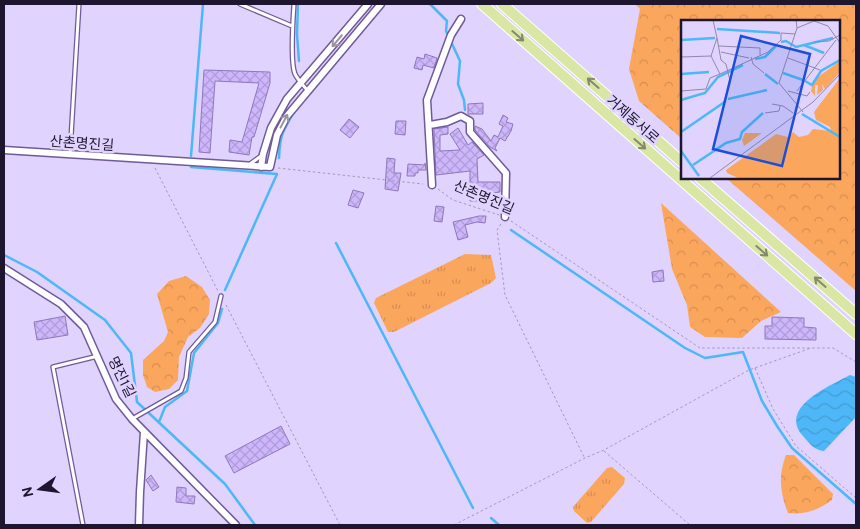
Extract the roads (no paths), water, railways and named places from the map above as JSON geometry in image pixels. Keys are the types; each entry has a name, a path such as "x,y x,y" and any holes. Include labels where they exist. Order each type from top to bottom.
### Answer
{"main road":[{"name":"거제동서로","path":"482,4 856,334"},
{"name":"거제동서로","path":"502,4 681,161"},
{"path":"701,179 856,314"}],"street":[{"path":"261,167 270,128 287,99 368,4"},
{"path":"307,90 381,4"},
{"path":"432,185 430,125 427,100 446,47 461,19"},
{"name":"산촌명진길","path":"4,150 270,168 277,135 287,116 307,90"},
{"path":"430,125 447,122 461,116 470,121 470,132 506,172 505,217"},
{"name":"명진1길","path":"4,268 61,304 84,327 116,399 144,432 236,525"},
{"path":"140,525 144,432"}],"lane":[{"path":"70,155 79,4"},
{"path":"240,4 292,26"},
{"path":"294,4 292,26 294,69 301,84 307,90"},
{"path":"243,166 254,162 263,153"},
{"path":"132,419 181,391 186,378 189,352 215,322 221,296"},
{"path":"83,525 53,367 98,356"}],"water":[{"path":"850,375 856,377 856,417 824,451 817,449 803,436 797,426 797,416 802,407 820,391"}],"waterway":[{"path":"191,156 203,4"},
{"path":"298,4 297,34 299,61"},
{"path":"430,4 447,21 446,31 460,61 458,84 464,100 465,110"},
{"path":"279,158 283,133 295,110"},
{"path":"191,167 277,174 225,290"},
{"path":"511,230 685,348 705,358 743,352 762,401 792,448 856,504"},
{"path":"336,243 473,508"},
{"path":"4,255 37,272 105,320 131,353 137,402 225,484 255,525"},
{"path":"159,422 165,407 187,391 194,353 218,323 222,309"},
{"path":"491,518 499,525"}]}
